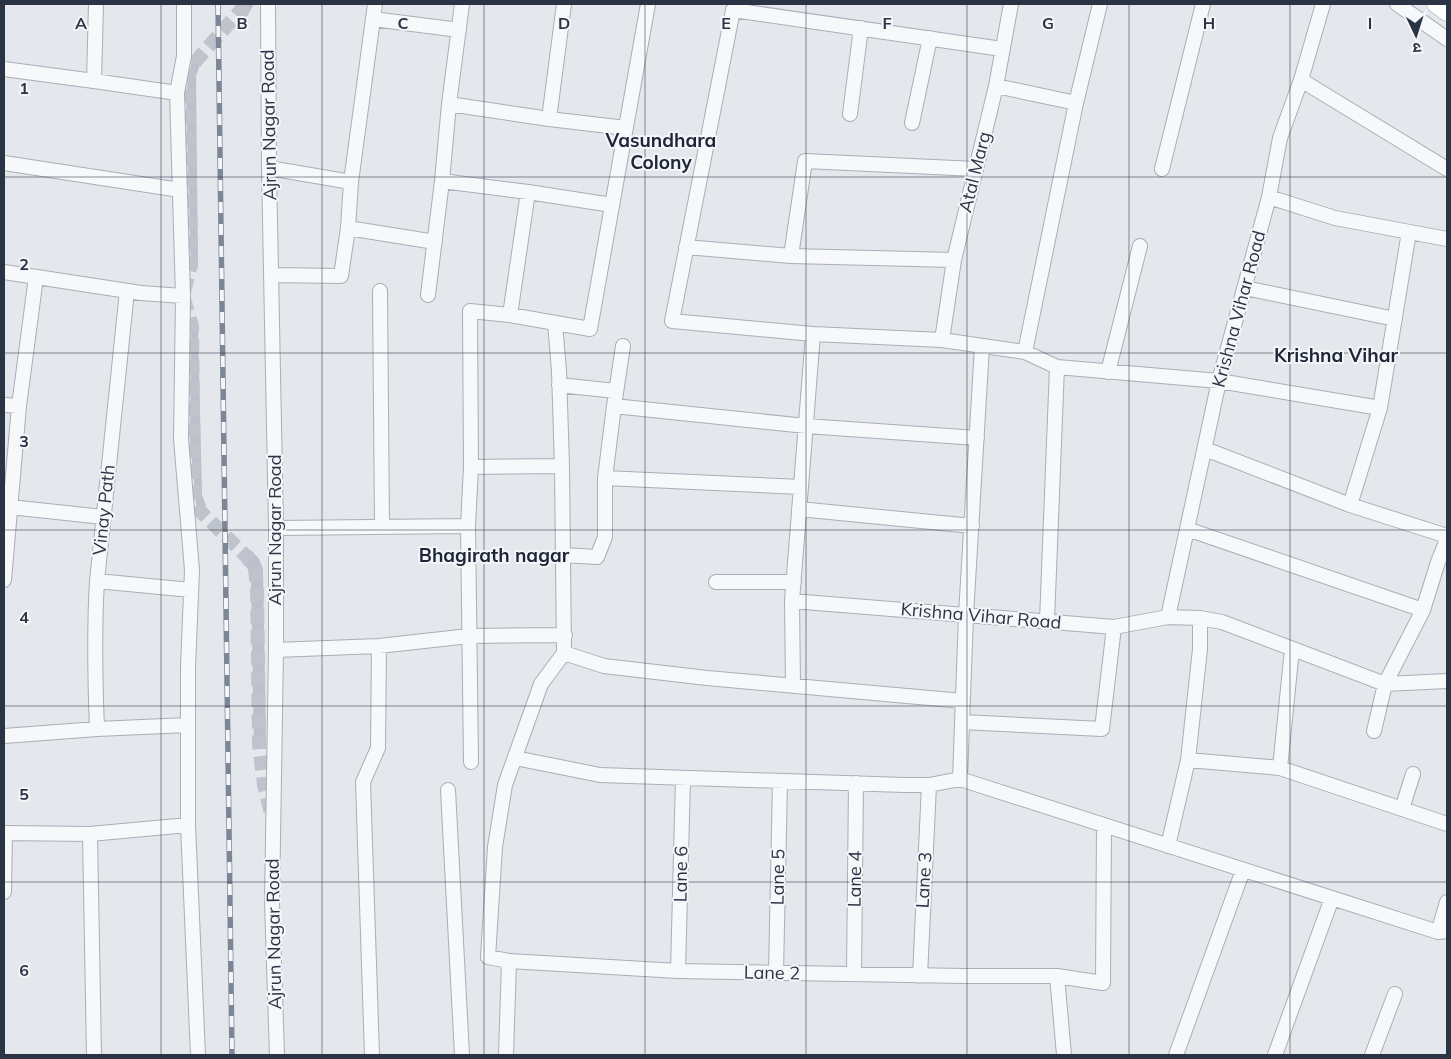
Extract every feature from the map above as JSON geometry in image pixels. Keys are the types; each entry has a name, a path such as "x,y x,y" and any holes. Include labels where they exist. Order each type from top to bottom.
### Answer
{"main road":[{"path":"1436,4 1447,12"}],"street":[{"path":"94,81 96,4"},
{"path":"184,4 184,56 177,94 183,296 181,439 192,570 188,666 188,825 198,1055"},
{"name":"Ajrun Nagar Road","path":"268,4 269,168 276,528 272,902 277,1055"},
{"path":"272,275 341,276 348,228 351,182 375,4"},
{"path":"428,295 462,4"},
{"path":"549,119 564,4"},
{"path":"471,762 468,526 471,467 470,311 510,315 590,329 648,4"},
{"name":"Atal Marg","path":"942,340 954,260 996,86 1011,4"},
{"path":"1025,352 1076,103 1100,4"},
{"path":"1162,169 1203,4"},
{"name":"Krishna Vihar Road","path":"1168,617 1219,381 1269,197 1280,138 1301,80 1323,4"},
{"path":"1398,4 1447,39"},
{"path":"1002,49 733,10 672,321 813,334 942,340 1025,352 1056,367 1219,381 1380,408"},
{"path":"373,19 459,30"},
{"path":"850,114 862,28"},
{"path":"912,123 930,38"},
{"path":"4,70 177,94"},
{"path":"1301,80 1447,169"},
{"path":"996,86 1076,103"},
{"path":"449,104 626,128"},
{"path":"791,256 805,161 976,169"},
{"path":"4,163 180,190"},
{"path":"269,168 351,182"},
{"path":"442,181 612,205"},
{"path":"510,315 528,192"},
{"path":"1269,197 1335,218 1447,239"},
{"path":"348,228 435,242"},
{"path":"1350,505 1380,408 1409,232"},
{"path":"1108,372 1140,246"},
{"path":"686,247 791,256 954,260"},
{"path":"4,272 127,291 183,296"},
{"path":"4,580 19,406 36,277"},
{"path":"1245,288 1395,319"},
{"name":"Vinay Path","path":"97,729 95,628 97,581 127,291"},
{"path":"380,291 382,526"},
{"path":"555,323 562,466 564,652 541,684 516,758 600,775 929,785 960,779 1243,870 1442,931 1447,902"},
{"path":"793,686 792,601 813,334"},
{"path":"563,555 597,557 605,536 605,478 623,346"},
{"path":"960,779 966,615 982,346"},
{"path":"1047,622 1056,367"},
{"path":"559,385 616,391"},
{"path":"4,404 19,406"},
{"path":"614,406 806,426 977,438"},
{"path":"1205,449 1350,505 1447,536"},
{"path":"471,467 562,466"},
{"path":"605,478 801,487"},
{"path":"10,507 103,517"},
{"path":"800,509 972,526"},
{"path":"276,528 468,526"},
{"path":"1187,529 1423,610"},
{"path":"1374,731 1385,684 1423,610 1447,540"},
{"path":"97,581 191,590"},
{"path":"716,582 794,582"},
{"name":"Krishna Vihar Road","path":"792,601 1114,627 1168,617 1200,618 1222,622 1385,684 1447,681"},
{"path":"1168,846 1188,760 1200,649 1200,618"},
{"path":"962,722 1102,729 1114,627"},
{"path":"276,650 379,646 469,636 565,635"},
{"path":"372,1055 363,782 378,748 379,646"},
{"path":"1280,768 1292,648"},
{"path":"564,652 604,666 707,678 963,701"},
{"path":"4,736 188,725"},
{"name":"Lane 2","path":"516,758 505,785 495,847 488,957 509,961 678,971 920,976 1057,976 1103,983 1104,825"},
{"path":"1188,760 1280,768 1447,824"},
{"path":"1402,809 1413,774"},
{"name":"Lane 6","path":"678,971 683,778"},
{"name":"Lane 5","path":"776,973 780,781"},
{"name":"Lane 4","path":"854,974 856,784"},
{"name":"Lane 3","path":"920,976 929,785"},
{"path":"448,790 462,1055"},
{"path":"4,892 4,834 90,834 188,825"},
{"path":"90,834 94,1055"},
{"path":"1176,1055 1243,870"},
{"path":"1275,1055 1332,898"},
{"path":"506,1055 509,961"},
{"path":"1057,976 1064,1055"},
{"path":"1375,1054 1395,994"}],"building":[{"path":"238,4 254,4 245,20 236,10"},
{"path":"192,59 200,65 196,76 198,268 191,268 186,94"},
{"path":"191,326 198,326 202,495 206,505 197,514 190,439"},
{"path":"251,550 259,559 263,569 266,749 254,749 251,578 250,572 241,560"}],"tunnel":[{"path":"244,4 196,61 188,74 191,264 183,296 192,326 194,495 199,510 246,556 255,569 257,587 259,744 264,785 271,813"}],"railway":[{"path":"218,4 232,1055"}],"district":[{"name":"Vasundhara Colony","path":"661,151"},
{"name":"Krishna Vihar","path":"1336,355"},
{"name":"Bhagirath nagar","path":"494,555"}]}
